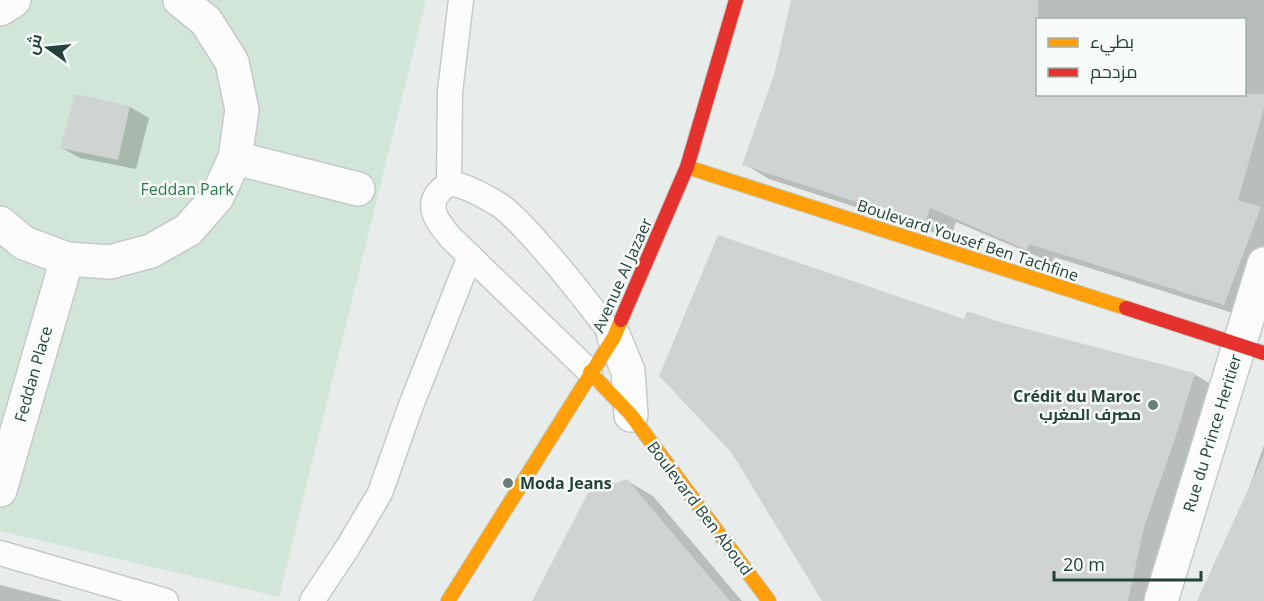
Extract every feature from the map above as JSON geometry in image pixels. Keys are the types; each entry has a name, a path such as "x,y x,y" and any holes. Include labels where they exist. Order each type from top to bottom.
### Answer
{"street":[{"path":"0,9 14,0"},
{"path":"0,223 24,243 67,259 110,262 151,251 188,230 217,197 236,158 242,110 231,63 206,21 180,0"},
{"name":"Avenue Al Jazaer","path":"448,601 614,337 687,167 736,0"},
{"path":"236,158 358,189"},
{"name":"Boulevard Yousef Ben Tachfine","path":"687,167 1251,349"},
{"name":"Feddan Place","path":"0,490 67,259"},
{"name":"Rue du Prince Heritier","path":"1161,601 1251,349 1264,264"},
{"path":"614,337 628,371 631,415"},
{"name":"Boulevard Ben Aboud","path":"590,372 631,415 769,601"}],"lane":[{"path":"461,0 450,92 449,184 437,194 434,207 436,220 590,372"},
{"path":"449,184 482,195 519,222 579,289 614,337"},
{"path":"312,601 380,493 410,408 470,256"},
{"path":"0,553 166,601"}],"green space":[{"name":"Feddan Park","path":"0,0 426,0 279,597 0,531"}],"building":[{"path":"791,0 1038,0 1036,96 1246,96 1246,94 1264,94 1264,108 1238,200 1261,207 1224,305 1029,244 1027,250 930,208 925,224 742,165 774,75"},
{"path":"75,94 130,106 118,160 60,148"},
{"path":"718,235 964,319 967,311 1000,322 1195,373 1144,527 1128,601 822,601 731,452 659,376"},
{"path":"1264,455 1264,601 1197,601"},
{"path":"627,479 730,601 532,601 588,493"}],"traffic: slow":[{"path":"687,167 1126,308"},
{"path":"448,601 614,337 621,320"},
{"path":"590,372 631,415 769,601"}],"traffic: jam":[{"path":"621,320 687,167 736,0"},
{"path":"1126,308 1264,353"}],"place":[{"name":"Crédit du Maroc مصرف المغرب","path":"1153,405"},
{"name":"Moda Jeans","path":"508,483"}]}
